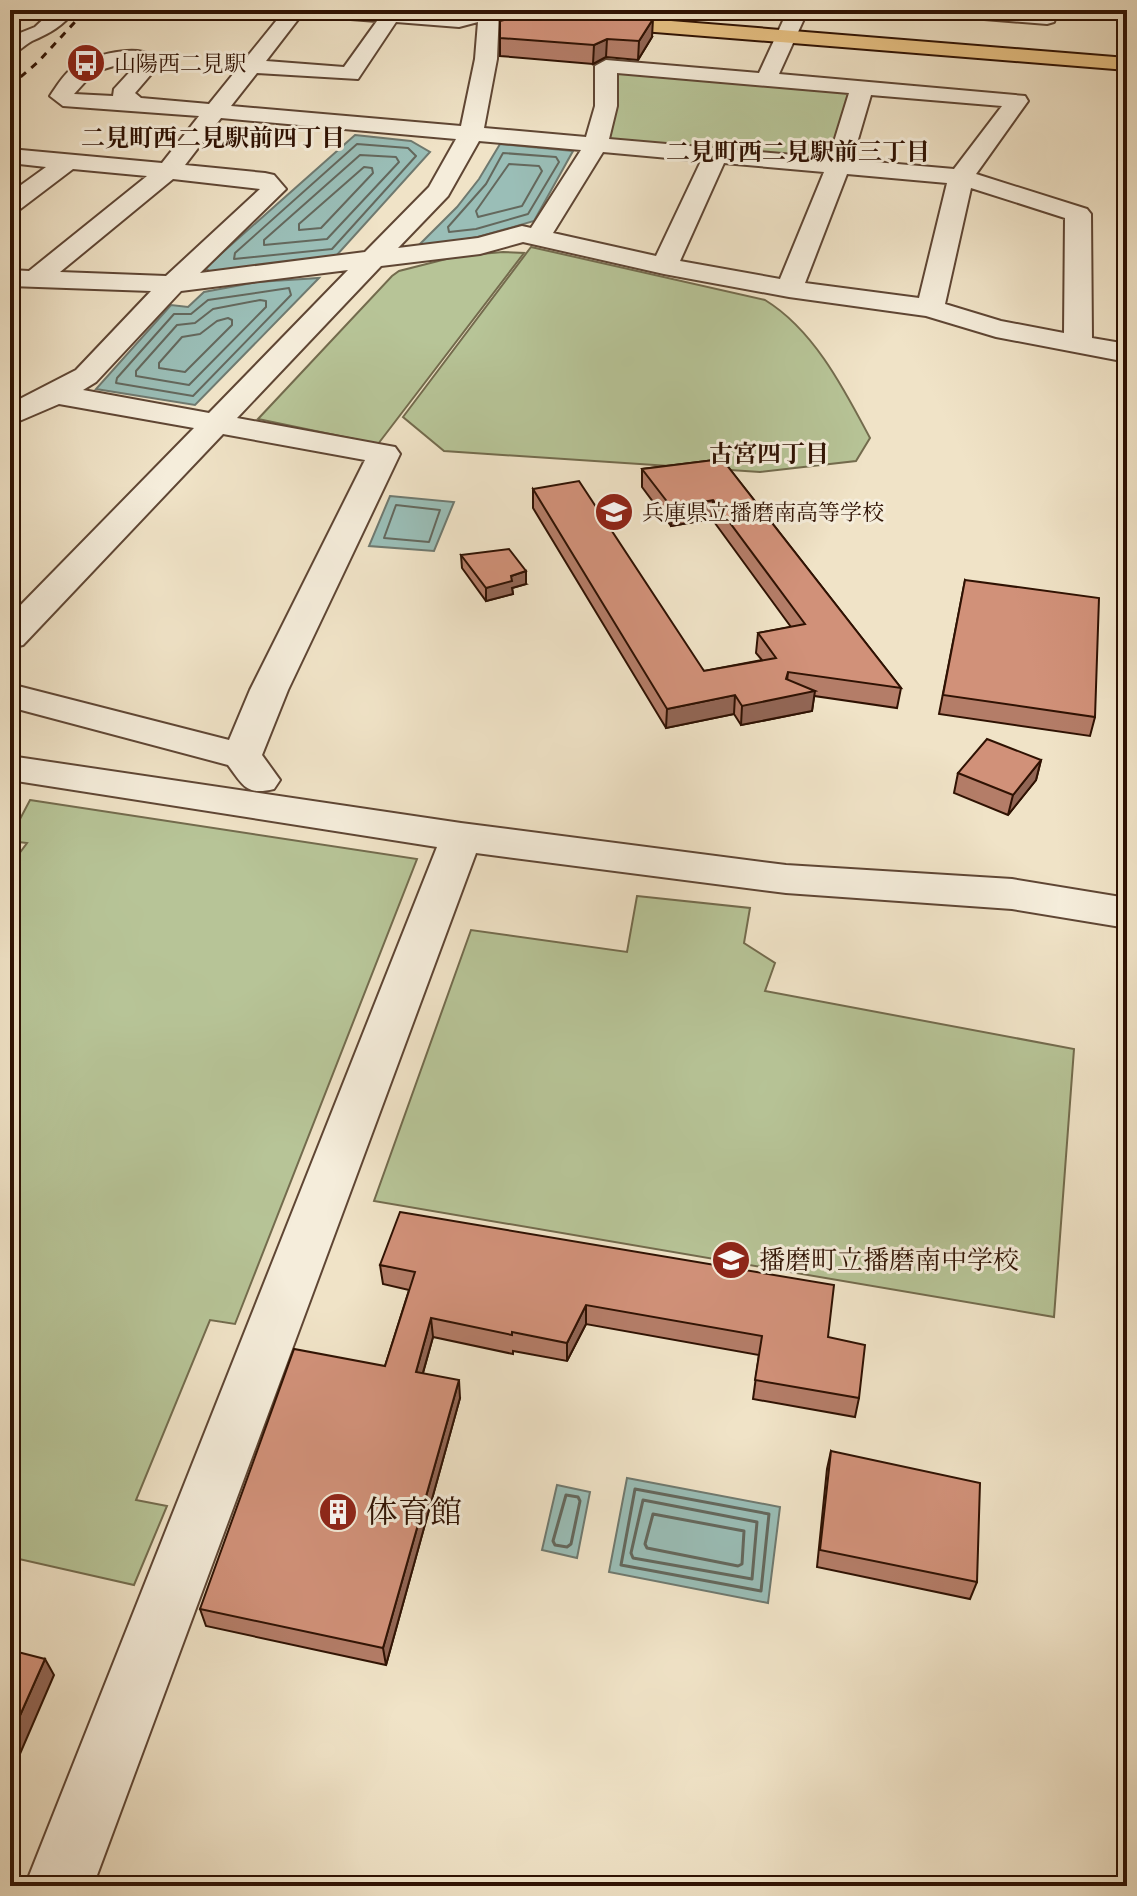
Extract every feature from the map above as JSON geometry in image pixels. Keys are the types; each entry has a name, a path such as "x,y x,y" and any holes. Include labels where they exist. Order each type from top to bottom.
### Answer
{"main road":[{"path":"461,10 1127,64"}],"street":[{"path":"10,48 23,37 42,31 65,10"},
{"path":"23,279 169,170 295,10"},
{"path":"10,637 439,191 471,134 486,59 486,11 459,21 394,13 311,10"},
{"path":"766,80 783,37 798,10"},
{"path":"947,10 1047,18 1048,10"},
{"path":"250,66 350,74 394,13"},
{"path":"538,237 595,146 606,106 606,66 1017,101 961,177 930,308"},
{"path":"789,289 838,166 862,88"},
{"path":"135,104 961,177 1078,214 1078,346"},
{"path":"664,266 716,155"},
{"path":"10,156 265,180 274,189 173,284 86,376 10,416"},
{"path":"10,205 69,161"},
{"path":"23,279 173,284 480,246 522,234 664,266 789,289 930,308 996,329 1127,353"},
{"path":"55,394 384,454 269,690 242,756"},
{"path":"10,695 242,756 283,809"},
{"path":"10,768 461,837 786,879 1012,894 1127,913"},
{"path":"59,1886 461,837"}],"green space":[{"path":"613,72 853,92 828,158 615,144 607,138"},
{"path":"531,247 765,300 783,313 813,344 850,400 870,438 856,461 760,472 444,451 403,417"},
{"path":"524,253 378,444 258,419 399,271 458,256"},
{"path":"30,800 417,859 235,1324 210,1320 136,1500 167,1506 134,1585 10,1557 10,866 27,843 10,841 10,838"},
{"path":"637,896 750,908 744,943 775,963 765,991 1074,1049 1054,1317 374,1201 471,930 627,952"}],"water":[{"path":"355,135 411,141 430,152 336,256 212,273 205,268"},
{"path":"500,144 573,151 534,221 478,237 425,246 420,244 457,207"},
{"path":"319,278 195,405 96,389 171,305 188,307 204,292 257,282"},
{"path":"390,496 454,502 434,551 369,546"},
{"path":"627,1478 780,1507 768,1603 609,1572"},
{"path":"557,1485 590,1492 577,1558 542,1550"}],"building":[{"path":"542,10 653,19 639,41 607,39 594,45 500,38 500,21"},
{"path":"722,459 901,688 788,672 786,679 815,691 742,706 735,695 667,709 533,489 579,481 704,671 776,658 758,633 805,624 713,500 672,508 642,469"},
{"path":"509,549 526,571 511,576 512,581 486,588 461,555"},
{"path":"965,580 1099,598 1095,717 943,695"},
{"path":"987,739 1041,760 1013,795 958,773"},
{"path":"400,1212 834,1285 828,1337 865,1345 859,1398 755,1380 762,1336 586,1305 567,1343 431,1318 416,1372 459,1380 383,1648 200,1609 294,1349 385,1366 415,1272 380,1265"},
{"path":"831,1451 980,1483 977,1582 820,1550"},
{"path":"10,1650 45,1659 10,1738"}],"railway":[{"path":"10,86 38,62 86,10"}],"place":[{"name":"山陽西二見駅","path":"86,63"},
{"name":"兵庫県立播磨南高等学校","path":"614,512"},
{"name":"播磨町立播磨南中学校","path":"731,1260"},
{"name":"体育館","path":"338,1512"}],"district":[{"name":"二見町西二見駅前四丁目","path":"213,137"},
{"name":"二見町西二見駅前三丁目","path":"798,151"},
{"name":"古宮四丁目","path":"769,453"}]}
